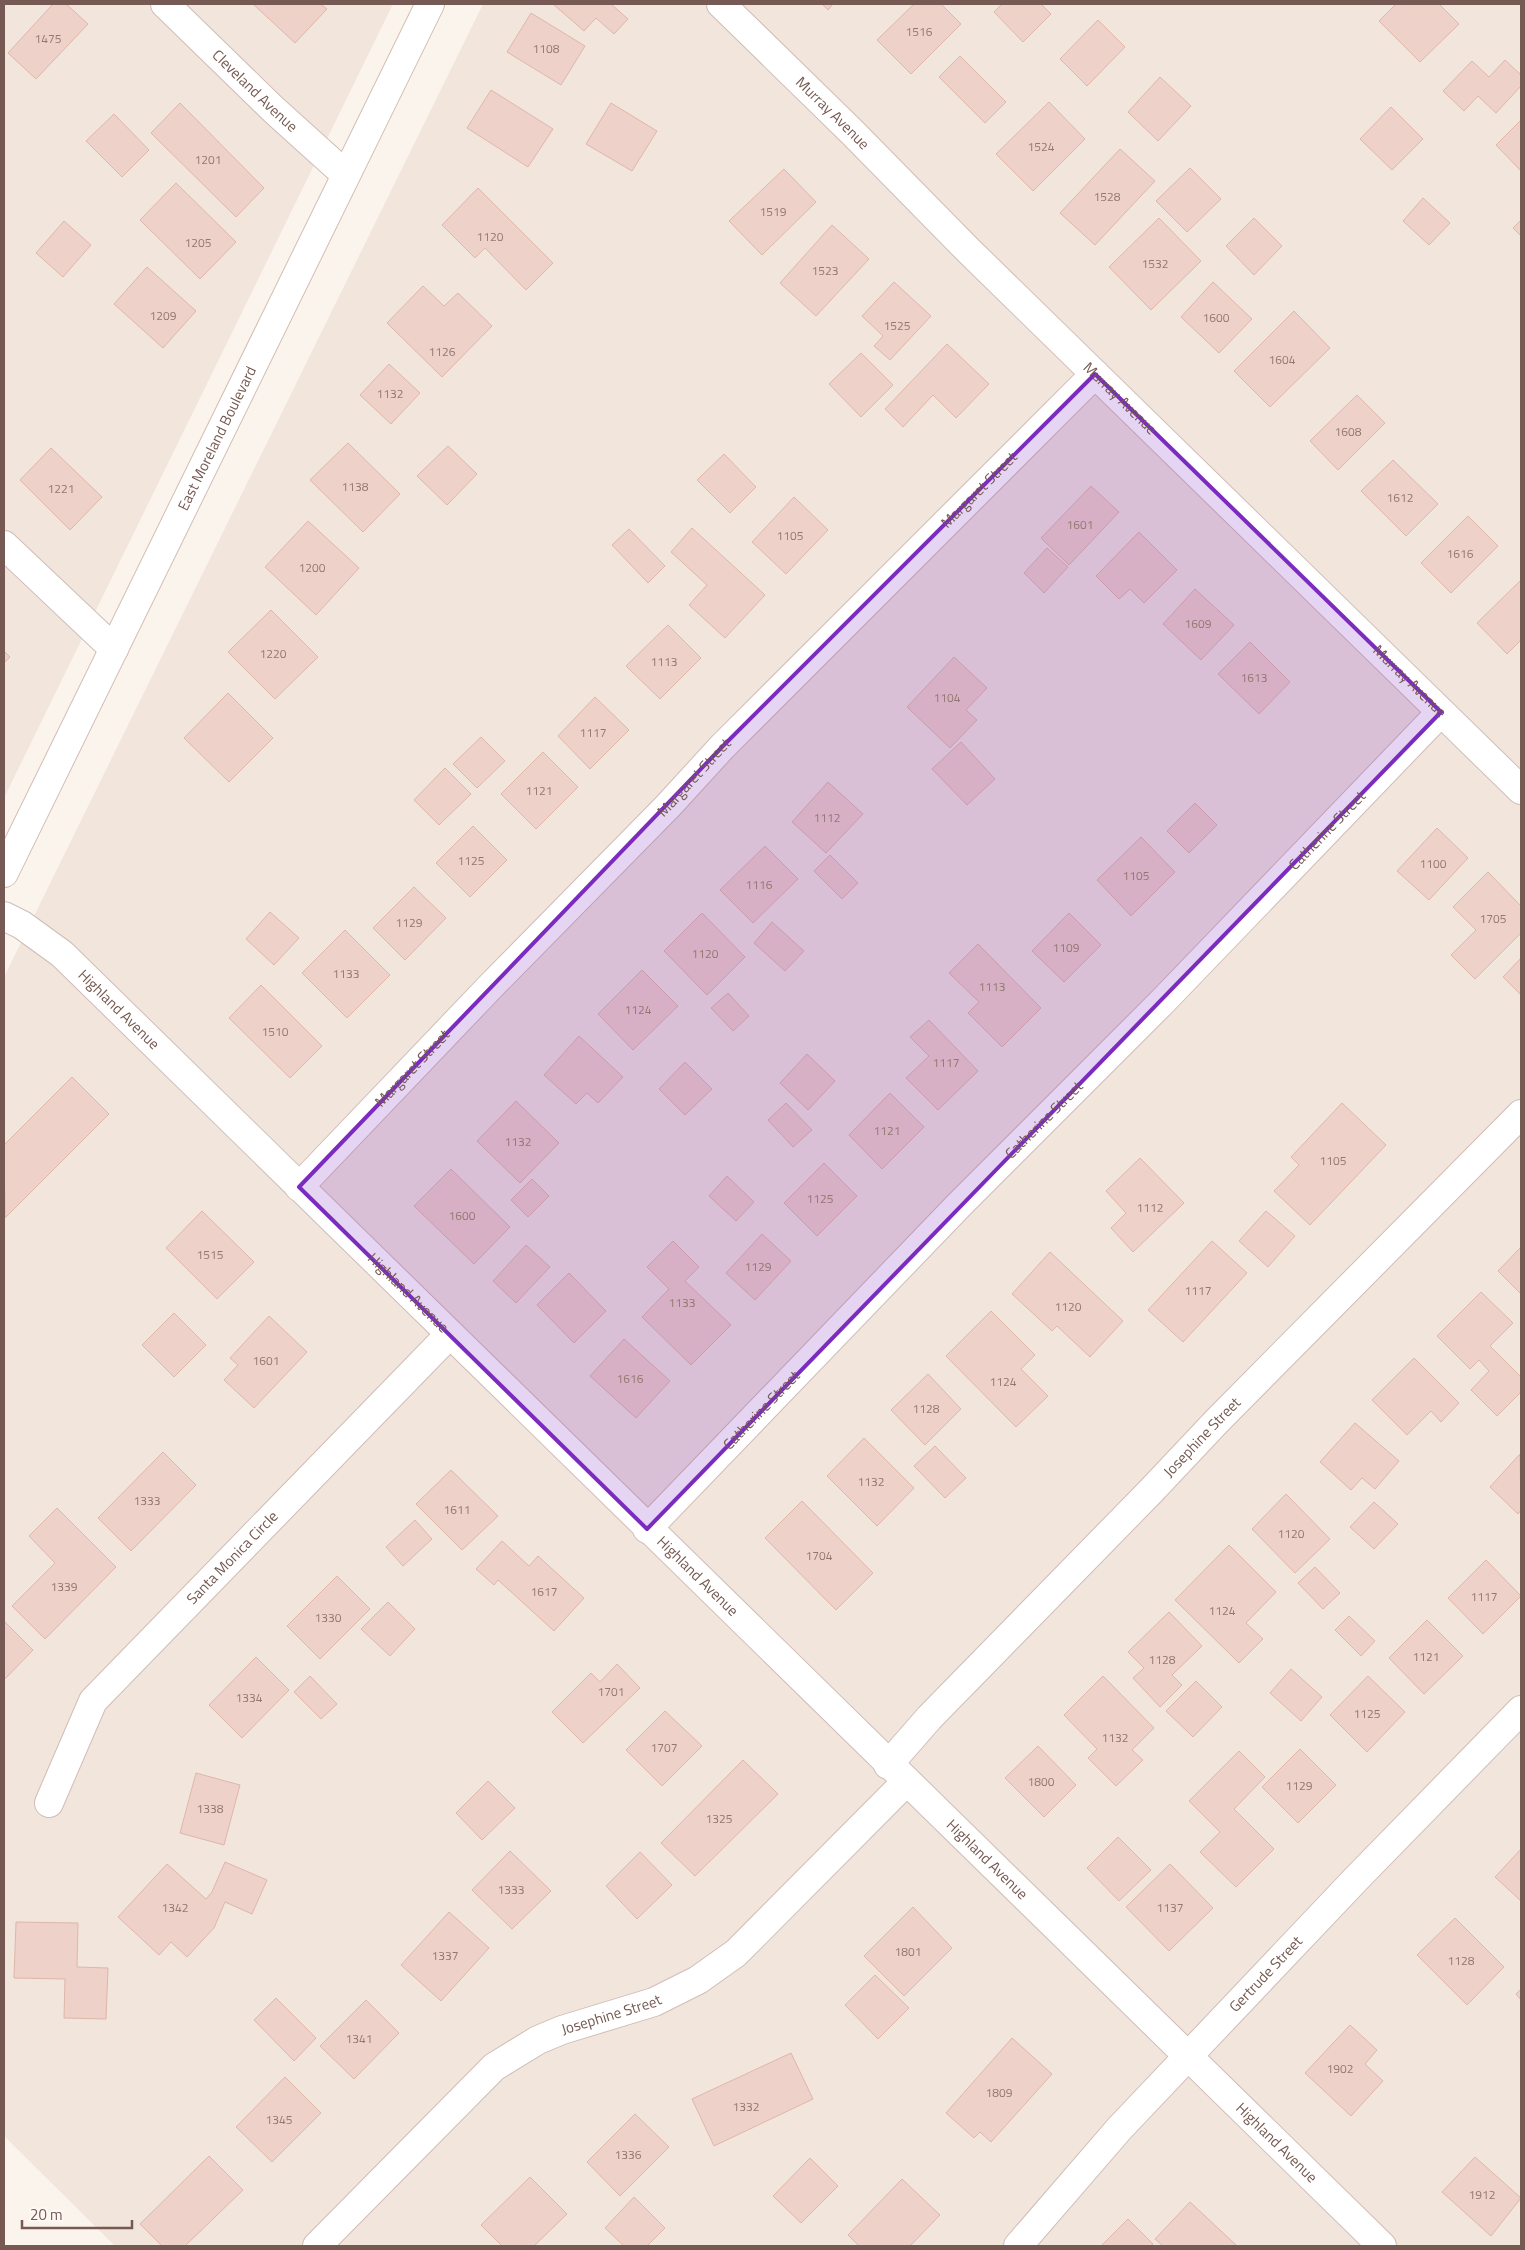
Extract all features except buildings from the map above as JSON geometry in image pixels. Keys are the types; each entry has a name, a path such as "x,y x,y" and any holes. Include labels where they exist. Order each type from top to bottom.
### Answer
{"street":[{"name":"Cleveland Avenue","path":"165,4 274,110 346,175"},
{"name":"East Moreland Boulevard","path":"4,873 430,4"},
{"name":"Murray Avenue","path":"721,4 1095,374 1159,434 1521,790"},
{"name":"Margaret Street","path":"299,1186 722,747 1095,374"},
{"path":"4,545 114,649"},
{"name":"Catherine Street","path":"648,1530 959,1205 1163,1001 1441,712"},
{"name":"Highland Avenue","path":"4,916 22,925 62,954 897,1774 1382,2246"},
{"name":"Josephine Street","path":"317,2246 494,2067 538,2040 562,2030 654,2002 698,1980 736,1953 897,1774 929,1718 1151,1491 1216,1421 1521,1114"},
{"name":"Santa Monica Circle","path":"49,1803 93,1700 450,1334"},
{"name":"Gertrude Street","path":"1018,2246 1119,2129 1521,1710"}],"highlighted area":[{"path":"1095,374 1441,712 647,1529 299,1187 722,747"}],"shaded area":[{"path":"4,4 393,4 4,798"},
{"path":"483,4 1521,4 1521,2246 115,2246 4,2136 4,977"}]}
